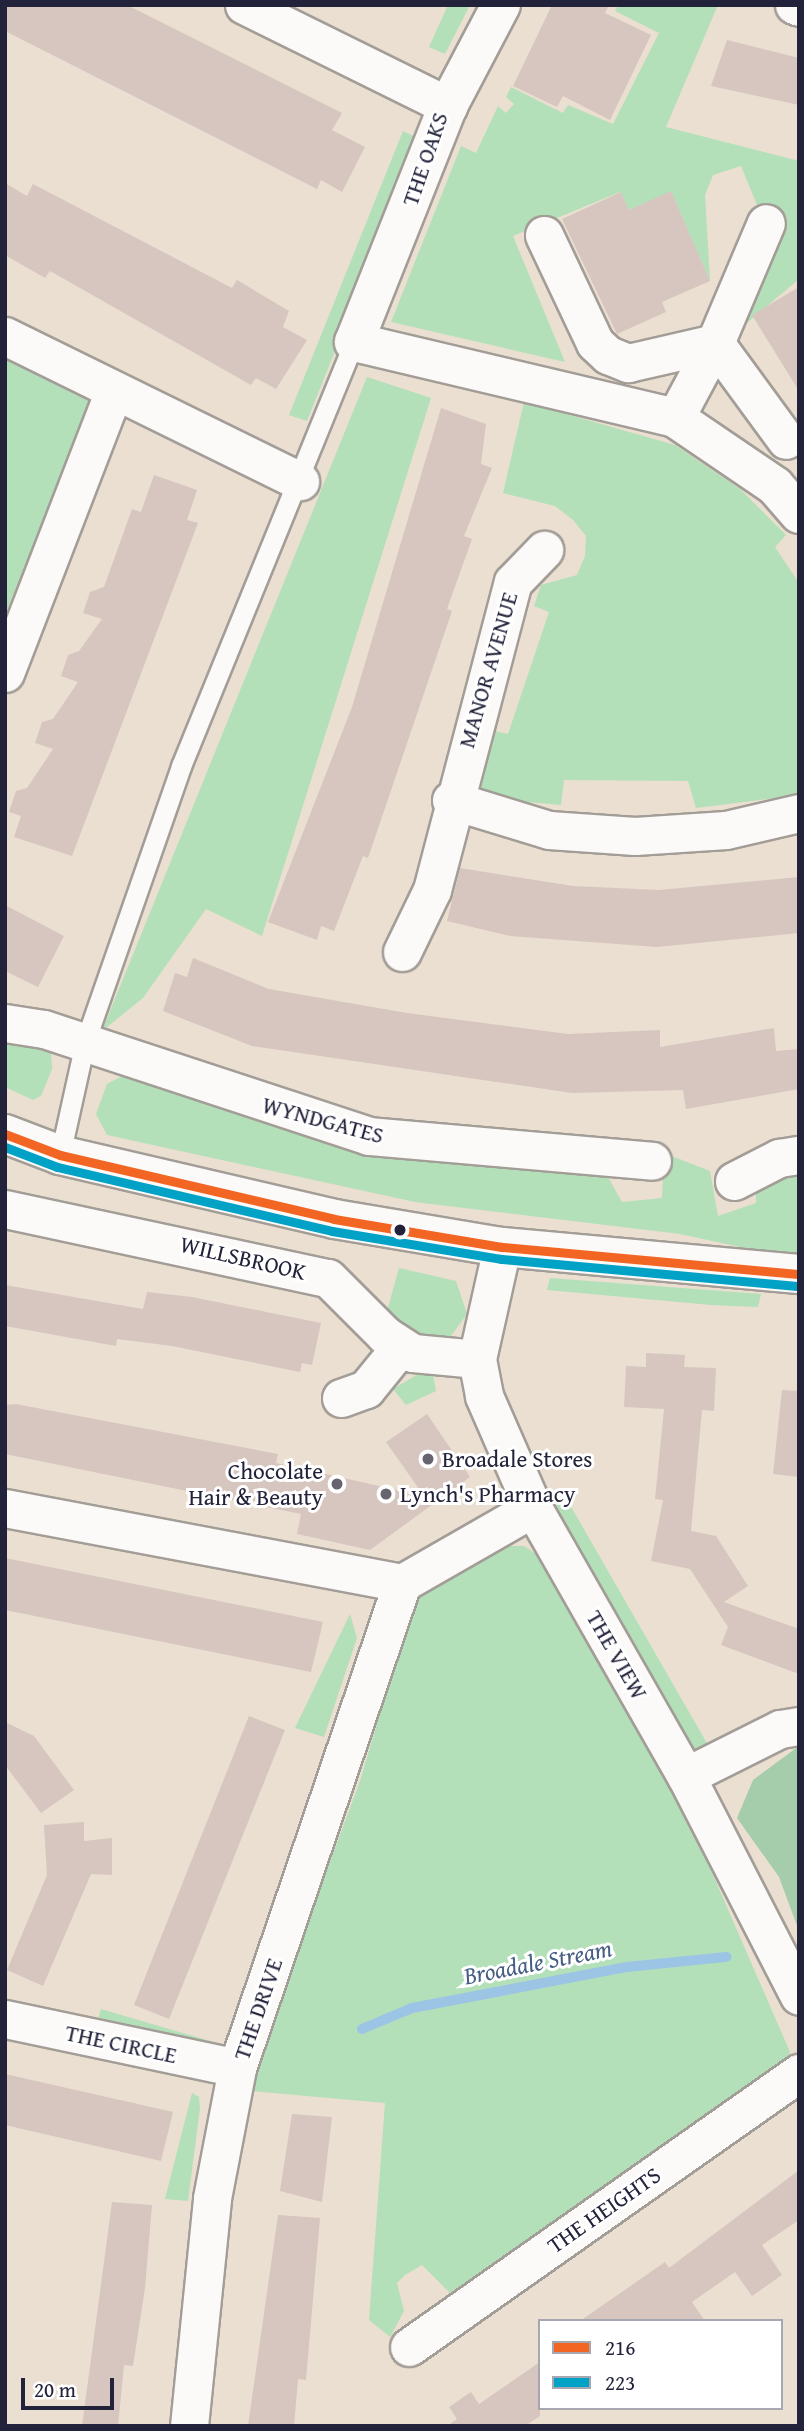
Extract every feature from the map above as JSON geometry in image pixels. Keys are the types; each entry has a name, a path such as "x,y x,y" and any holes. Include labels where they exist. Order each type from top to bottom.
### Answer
{"street":[{"name":"THE OAKS","path":"244,5 448,106 354,342"},
{"path":"448,106 500,5"},
{"path":"675,418 716,343 765,223"},
{"path":"544,234 595,343 608,355 628,363 716,343"},
{"path":"5,336 77,369 113,394 300,481"},
{"path":"354,342 675,418 775,486 799,514"},
{"path":"716,343 786,440"},
{"path":"9,654 113,394"},
{"name":"MANOR AVENUE","path":"402,952 432,890 451,800 513,582 544,550"},
{"path":"451,800 549,830 635,836 726,830 799,813"},
{"name":"WYNDGATES","path":"5,1023 85,1042 369,1136 652,1161"},
{"path":"5,1135 60,1155 334,1219 502,1247 799,1274"},
{"path":"734,1181 799,1155"},
{"name":"WILLSBROOK","path":"5,1209 147,1237 328,1278 401,1346 413,1353 477,1359"},
{"path":"477,1359 502,1247"},
{"path":"341,1398 366,1389 401,1346"},
{"name":"THE VIEW","path":"477,1359 484,1396 541,1521 687,1776 799,1996"},
{"path":"5,1508 82,1522 398,1595 541,1521"},
{"name":"THE DRIVE","path":"188,2426 212,2198 237,2068 398,1595"},
{"path":"687,1776 780,1729 799,1726"},
{"name":"THE CIRCLE","path":"5,2019 237,2068"},
{"name":"THE HEIGHTS","path":"409,2347 799,2073"}],"lane":[{"path":"60,1155 85,1042 181,766 300,481 354,342"}],"green space":[{"path":"448,5 470,5 445,54 429,47"},
{"path":"618,5 718,5 666,127 799,161 799,279 742,327 773,244 741,166 713,175 705,195 710,281 671,192 629,210 620,192 513,236 565,362 391,322 461,146 476,153 498,106 506,113 514,104 506,97 511,87 563,113 568,105 613,124 659,33 615,11"},
{"path":"403,131 420,139 307,421 289,415"},
{"path":"5,350 84,390 90,404 5,615"},
{"path":"367,377 431,398 262,936 206,909 143,998 102,1031"},
{"path":"524,402 675,445 740,489 786,535 775,547 799,583 799,795 696,808 688,781 564,780 561,805 493,799 479,790 474,774 486,729 508,734 549,612 534,606 541,585 577,575 585,556 586,536 573,520 555,506 503,493"},
{"path":"5,1039 51,1051 52,1069 41,1096 33,1100 5,1087"},
{"path":"130,1072 253,1120 367,1149 607,1175 622,1202 662,1198 664,1153 710,1171 718,1216 756,1203 756,1193 775,1175 799,1171 799,1260 680,1234 415,1202 107,1135 96,1114 107,1084"},
{"path":"399,1268 456,1281 467,1314 445,1344 429,1348 386,1315"},
{"path":"550,1278 761,1294 758,1307 711,1305 547,1290"},
{"path":"425,1370 432,1370 436,1391 406,1405 393,1389"},
{"path":"562,1491 716,1759 686,1776 533,1508"},
{"path":"507,1546 524,1546 539,1556 673,1783 790,2052 781,2066 461,2290 450,2293 422,2265 405,2275 397,2283 404,2311 390,2337 369,2320 385,2103 252,2091 261,2048 360,1781 413,1603 426,1587"},
{"path":"350,1614 357,1638 324,1737 295,1728"},
{"path":"799,1746 799,1931 779,1877 737,1818 753,1780"},
{"path":"101,2009 234,2048 96,2026"},
{"path":"192,2093 199,2097 200,2108 188,2201 165,2199"}],"building":[{"path":"5,5 127,5 342,113 332,130 365,147 342,192 321,180 317,189 5,31"},
{"path":"552,5 609,5 605,13 651,35 610,120 563,96 557,107 513,86"},
{"path":"727,40 799,58 799,105 711,86"},
{"path":"5,183 27,196 33,184 232,288 237,280 289,311 283,327 307,340 276,389 256,378 251,385 50,271 45,278 5,255"},
{"path":"671,191 710,281 662,302 666,312 617,334 562,219 621,192 629,210"},
{"path":"799,287 799,391 752,315"},
{"path":"441,408 486,424 481,464 492,468 464,536 472,539 447,609 452,611 368,858 363,856 334,931 321,926 317,940 268,922 352,707"},
{"path":"154,475 197,490 187,520 198,523 72,856 14,837 21,816 9,812 16,791 27,788 53,749 35,743 42,722 53,719 78,682 61,676 68,655 79,651 102,619 83,613 90,592 104,587 132,509 141,512"},
{"path":"460,868 573,886 659,890 799,877 799,933 657,947 510,936 447,921"},
{"path":"5,905 64,936 38,987 5,971"},
{"path":"193,958 269,989 407,1013 568,1034 660,1030 660,1047 774,1028 776,1051 799,1049 799,1089 686,1109 683,1090 572,1093 252,1046 163,1011 175,973 187,977"},
{"path":"5,1285 143,1309 147,1292 192,1297 321,1323 312,1365 302,1363 300,1372 172,1346 117,1339 116,1346 5,1326"},
{"path":"646,1353 685,1355 684,1367 716,1368 714,1411 702,1410 691,1531 716,1536 748,1586 724,1602 799,1629 799,1674 721,1645 728,1627 690,1569 651,1561 663,1500 655,1499 664,1409 624,1407 626,1366 646,1367"},
{"path":"782,1390 799,1391 799,1477 773,1474"},
{"path":"16,1404 278,1454 276,1463 424,1496 386,1442 427,1414 470,1477 370,1550 297,1534 301,1514 5,1454 5,1405"},
{"path":"5,1558 323,1622 311,1672 5,1610"},
{"path":"249,1716 285,1730 169,2019 134,2005"},
{"path":"5,1722 34,1736 74,1790 41,1813 5,1765"},
{"path":"84,1822 84,1841 112,1838 112,1875 91,1874 43,1986 7,1970 47,1875 44,1825"},
{"path":"5,2074 173,2112 161,2161 5,2125"},
{"path":"292,2114 332,2117 322,2202 280,2191"},
{"path":"799,2170 799,2220 762,2245 782,2275 752,2296 735,2272 692,2302 704,2319 583,2319 665,2262 669,2268"},
{"path":"112,2202 152,2205 145,2288 133,2366 124,2365 118,2426 82,2426"},
{"path":"278,2215 320,2218 306,2380 298,2379 294,2426 248,2426"},
{"path":"538,2363 540,2416 525,2426 447,2426 457,2419 449,2407 471,2392 479,2404"}],"waterway":[{"name":"Broadale Stream","path":"362,2029 412,2008 627,1967 726,1957"}],"transit line":[{"name":"216","path":"5,1134 60,1155 334,1219 502,1247 799,1274"},
{"name":"223","path":"5,1147 57,1167 332,1231 501,1259 798,1286"}],"place":[{"name":"Broadale Stores","path":"428,1459"},
{"name":"Chocolate Hair & Beauty","path":"337,1484"},
{"name":"Lynch's Pharmacy","path":"386,1494"}]}
